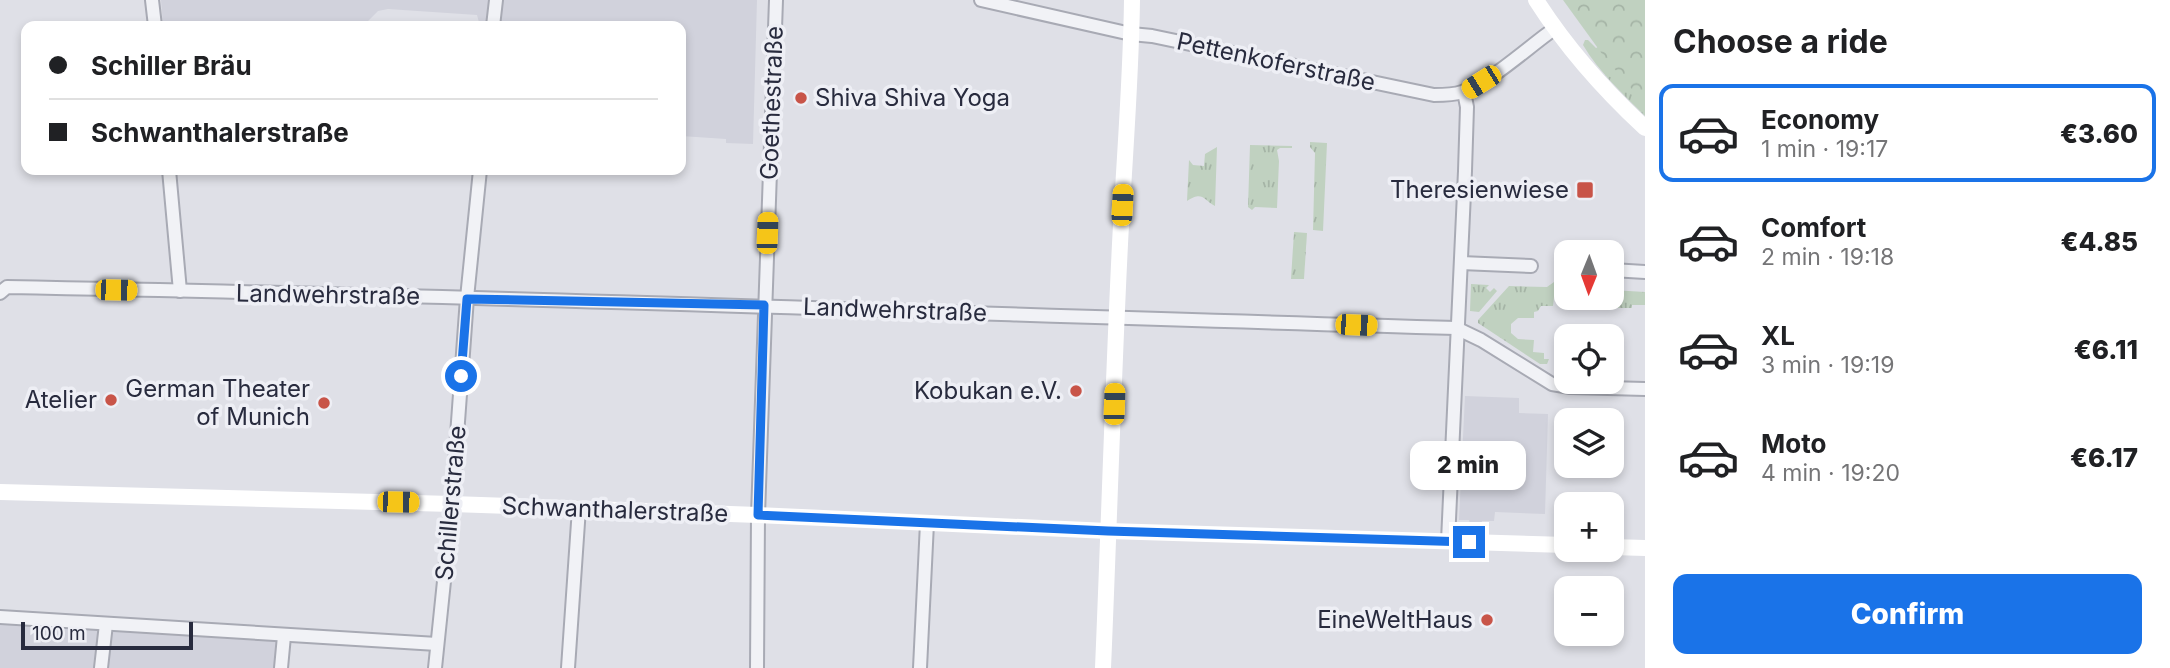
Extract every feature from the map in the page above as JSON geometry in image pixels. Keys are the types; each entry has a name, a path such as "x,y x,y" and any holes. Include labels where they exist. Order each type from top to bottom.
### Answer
{"main road":[{"path":"1536,0 1554,29 1623,108 1645,128"},
{"path":"1103,668 1131,34 1129,2"},
{"name":"Schwanthalerstraße","path":"0,492 452,504 1108,531 1554,545"},
{"path":"1624,547 1645,548"}],"street":[{"path":"152,0 154,21"},
{"path":"494,21 496,0"},
{"name":"Goethestraße","path":"757,668 758,515 776,0"},
{"name":"Pettenkoferstraße","path":"981,0 1131,34 1173,40 1416,92 1449,95 1464,92 1493,74 1554,29"},
{"path":"1448,541 1467,107 1464,92"},
{"path":"169,175 180,291"},
{"name":"Schillerstraße","path":"435,668 452,504 467,299 479,175"},
{"path":"1461,263 1531,266"},
{"path":"1624,271 1645,272"},
{"name":"Landwehrstraße","path":"0,293 7,287 764,305 1456,328"},
{"path":"1456,328 1482,340 1552,384 1645,389"},
{"path":"568,668 579,509"},
{"path":"920,668 927,523"},
{"path":"0,617 437,644"},
{"path":"101,668 106,624"},
{"path":"281,668 284,636"}],"shaded area":[{"path":"161,0 757,0 753,144 686,136 686,21 479,21 477,15 388,9 378,11 368,21 163,21"},
{"path":"1465,396 1519,398 1519,413 1548,414 1545,514 1495,512 1494,521 1482,521 1481,525 1470,524 1469,520 1459,520"},
{"path":"0,618 276,640 274,668 0,668"}],"green space":[{"path":"1563,0 1645,0 1645,104 1605,58"},
{"path":"1585,40 1596,48 1609,41 1645,58 1645,116 1596,64 1583,45"},
{"path":"1310,142 1327,143 1323,231 1313,230 1315,153"},
{"path":"1250,145 1292,146 1277,150 1277,208 1255,207 1252,210 1248,207"},
{"path":"1217,147 1215,206 1199,196 1187,201 1189,160 1193,165 1204,166 1205,154"},
{"path":"1294,232 1307,233 1304,279 1291,279"},
{"path":"1554,282 1553,306 1541,306 1534,312 1534,318 1518,318 1511,324 1511,333 1518,339 1534,340 1533,352 1544,353 1544,359 1549,359 1547,364 1540,364 1478,323 1509,286 1547,287"},
{"path":"1471,284 1489,285 1486,288 1490,292 1494,288 1497,291 1479,312 1470,311"},
{"path":"1624,291 1645,292 1645,305 1632,305 1632,308 1624,308"}],"place":[{"name":"Shiva Shiva Yoga","path":"801,98"},
{"name":"Theresienwiese","path":"1585,190"},
{"name":"Kobukan e.V.","path":"1076,391"},
{"name":"Atelier","path":"111,400"},
{"name":"German Theater of Munich","path":"324,403"},
{"name":"EineWeltHaus","path":"1487,620"}],"route":[{"path":"461,376 467,299 764,305 758,515 1108,531 1469,542"}]}
